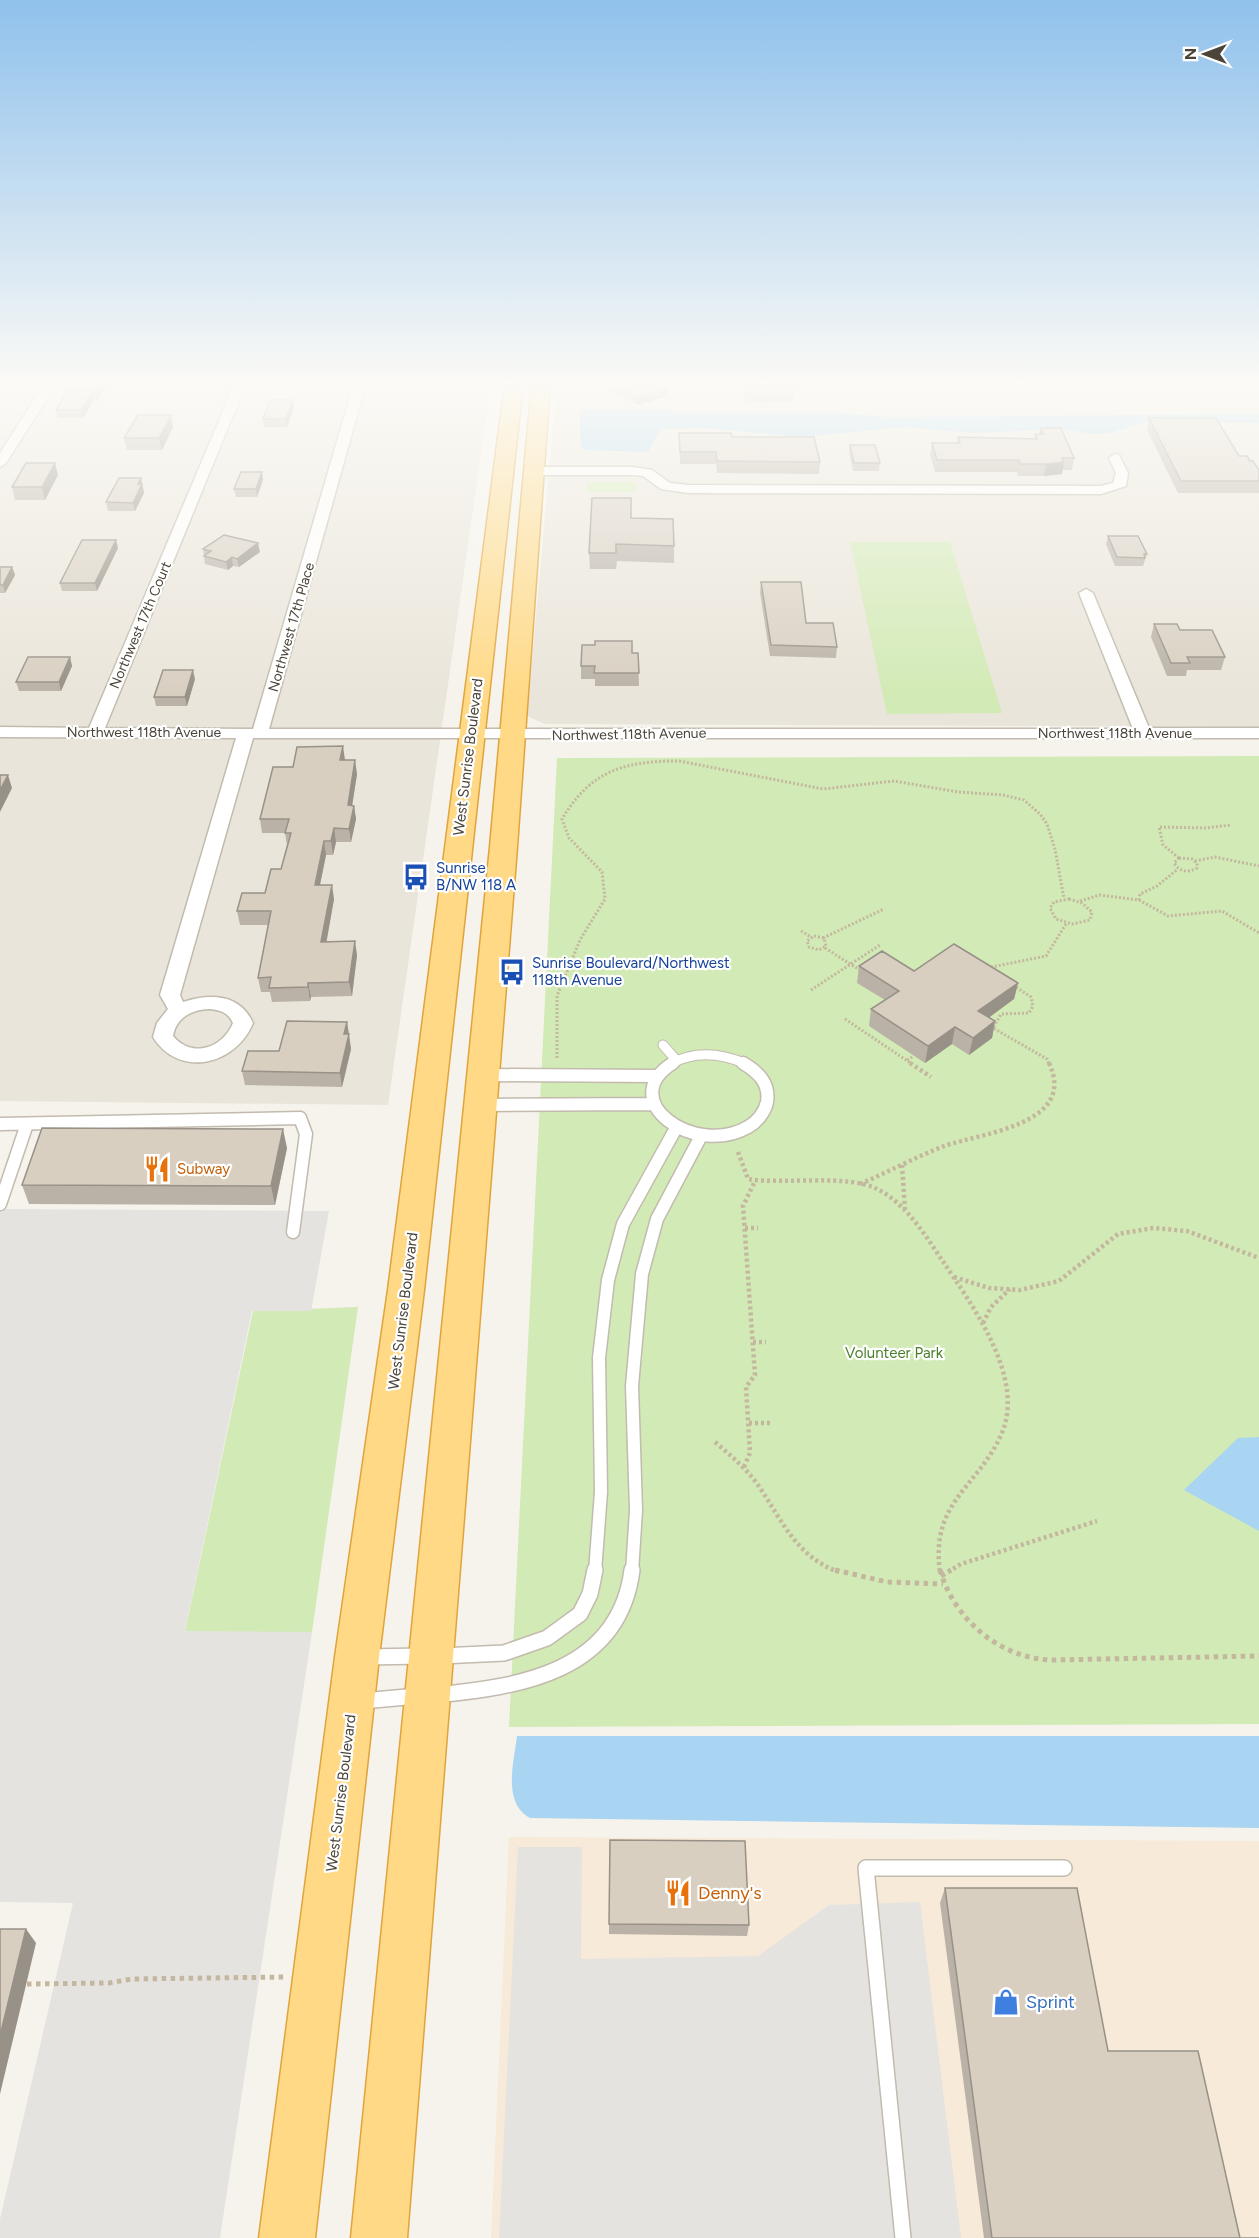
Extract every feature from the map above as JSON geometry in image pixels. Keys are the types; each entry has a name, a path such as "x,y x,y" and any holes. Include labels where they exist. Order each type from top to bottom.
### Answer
{"highway":[{"name":"West Sunrise Boulevard","path":"287,2238 357,1658 406,1290 501,487"},
{"path":"379,2238 428,1656 513,733 532,487"}],"street":[{"name":"Northwest 17th Court","path":"96,731 197,487"},
{"name":"Northwest 17th Place","path":"179,1011 170,995 329,487"},
{"path":"673,487 1110,487"},
{"path":"1086,593 1143,733"},
{"name":"Northwest 118th Avenue","path":"0,732 1259,733"}],"lane":[{"path":"663,1045 677,1061"},
{"path":"480,1090 657,1076 677,1061 698,1055 730,1057 759,1072 767,1083 770,1096 767,1109 759,1120 732,1135 701,1136 676,1128 662,1117 653,1104 652,1090 657,1076"},
{"path":"480,1090 653,1104"},
{"path":"0,1124 300,1118 306,1134 293,1233"},
{"path":"0,1204 27,1124"},
{"path":"357,1658 520,1653 550,1637 580,1614 591,1589 597,1563 599,1356 613,1252 619,1233 676,1128"},
{"path":"352,1701 483,1691 528,1680 562,1667 589,1650 612,1628 626,1600 632,1573 635,1509 632,1384 639,1304 649,1242 655,1223 701,1136"},
{"path":"903,2238 866,1868 1064,1868"}],"path":[{"path":"558,1064 557,996 580,940 604,899 602,872 569,838 562,819 574,798 595,777 631,764 671,761 712,766 793,785 824,789 903,781 953,792 1013,798 1033,806 1052,837 1064,899"},
{"path":"1231,825 1159,827 1164,845 1179,858 1195,861 1215,857 1259,866"},
{"path":"1178,869 1174,863 1179,858"},
{"path":"1139,900 1140,894 1157,886 1178,869 1196,870 1198,866 1195,861"},
{"path":"1080,901 1092,912 1090,920 1080,924 1066,924 1056,919 1050,908 1054,902 1064,899 1080,901 1100,895 1139,900 1168,916 1222,911 1259,933"},
{"path":"801,931 811,937 823,938 884,909"},
{"path":"993,976 984,971 990,966 1046,956 1066,924"},
{"path":"811,937 806,943 809,947 825,948 869,975"},
{"path":"823,938 827,942 825,948"},
{"path":"811,990 880,945"},
{"path":"859,1185 902,1166 916,1157 945,1146 1003,1131 1034,1117 1050,1100 1055,1076 1047,1059 993,1028 1001,1014 1029,1013 1033,1006 1031,997 1012,985"},
{"path":"845,1019 931,1077"},
{"path":"890,1048 898,1045"},
{"path":"907,1060 914,1056"},
{"path":"738,1152 748,1179 859,1185 876,1188 896,1201 905,1210 953,1277 983,1324 996,1350 1005,1394 1005,1425 986,1458 948,1510 939,1551 943,1584 959,1611 994,1643 1031,1658 1259,1656"},
{"path":"902,1166 905,1210"},
{"path":"744,1467 750,1453 746,1387 755,1375 743,1206 755,1181"},
{"path":"745,1228 758,1228"},
{"path":"953,1277 989,1287 1020,1290 1059,1281 1118,1234 1153,1228 1187,1231 1259,1258"},
{"path":"983,1324 992,1307 1011,1289"},
{"path":"753,1342 766,1342"},
{"path":"749,1423 770,1423"},
{"path":"715,1442 744,1467 788,1534 817,1563 837,1572 897,1582 943,1584"},
{"path":"941,1576 961,1564 1097,1521"},
{"path":"27,1984 109,1983 132,1979 318,1977"}],"shaded area":[{"path":"0,487 476,487 388,1105 0,1101"},
{"path":"548,487 1259,487 1259,727 545,724 527,716"},
{"path":"0,1209 329,1211 311,1311 252,1311 185,1631 312,1632 220,2238 0,2238 0,2219 73,1903 0,1902"},
{"path":"509,1837 1259,1841 1259,2238 491,2238"},
{"path":"518,1847 582,1847 581,1959 758,1956 829,1905 920,1902 961,2238 499,2238"}],"green space":[{"path":"587,487 636,487 636,492 587,492"},
{"path":"850,542 950,542 1002,713 887,714"},
{"name":"Volunteer Park","path":"1259,756 1259,1724 509,1727 557,758"},
{"path":"358,1307 312,1632 185,1632 253,1311"}],"water":[{"path":"1259,1437 1259,1531 1184,1490 1238,1438"},
{"path":"517,1736 1259,1736 1259,1828 530,1818 521,1811 513,1792 512,1769"}],"building":[{"path":"114,487 140,487 133,503 106,502"},
{"path":"235,487 257,487 256,489"},
{"path":"592,498 631,498 631,518 673,519 674,546 616,544 616,553 589,553"},
{"path":"224,535 258,543 237,559 232,557 226,562 204,556 211,551 203,549"},
{"path":"1108,536 1138,536 1147,554 1144,554 1145,558 1117,557"},
{"path":"82,540 116,540 95,583 60,583"},
{"path":"0,567 12,567 3,585 0,585"},
{"path":"761,582 801,582 806,623 833,623 837,647 771,645"},
{"path":"1154,624 1177,624 1180,630 1212,630 1225,657 1187,657 1190,663 1171,663"},
{"path":"595,641 632,641 632,653 638,653 639,673 594,673 595,666 581,666 582,645 595,645"},
{"path":"28,657 70,657 59,682 16,682"},
{"path":"163,670 193,670 185,697 154,697"},
{"path":"343,746 340,760 355,760 348,805 354,806 349,829 334,828 331,841 324,841 315,885 332,885 321,942 355,941 349,982 308,983 308,987 269,988 271,977 258,978 271,911 237,911 242,893 265,893 271,869 281,869 291,833 285,833 289,819 260,819 273,767 293,767 297,747"},
{"path":"0,775 8,775 0,790"},
{"path":"954,944 1018,983 978,1011 995,1021 973,1038 955,1027 928,1046 871,1009 899,991 859,966 882,951 914,971"},
{"path":"287,1021 347,1022 344,1034 349,1034 340,1073 242,1071 248,1051 279,1051"},
{"path":"42,1128 283,1129 271,1186 22,1185"},
{"name":"Denny's","path":"610,1840 745,1841 749,1925 609,1924"},
{"path":"945,1888 1077,1888 1108,2051 1198,2051 1240,2238 992,2238"},
{"path":"0,1929 26,1929 0,2036"}],"place":[{"name":"Sunrise B/NW 118 A","path":"416,877"},
{"name":"Sunrise Boulevard/Northwest 118th Avenue","path":"512,972"},
{"name":"Subway","path":"157,1169"},
{"name":"Denny's","path":"678,1893"},
{"name":"Sprint","path":"1006,2002"}]}
